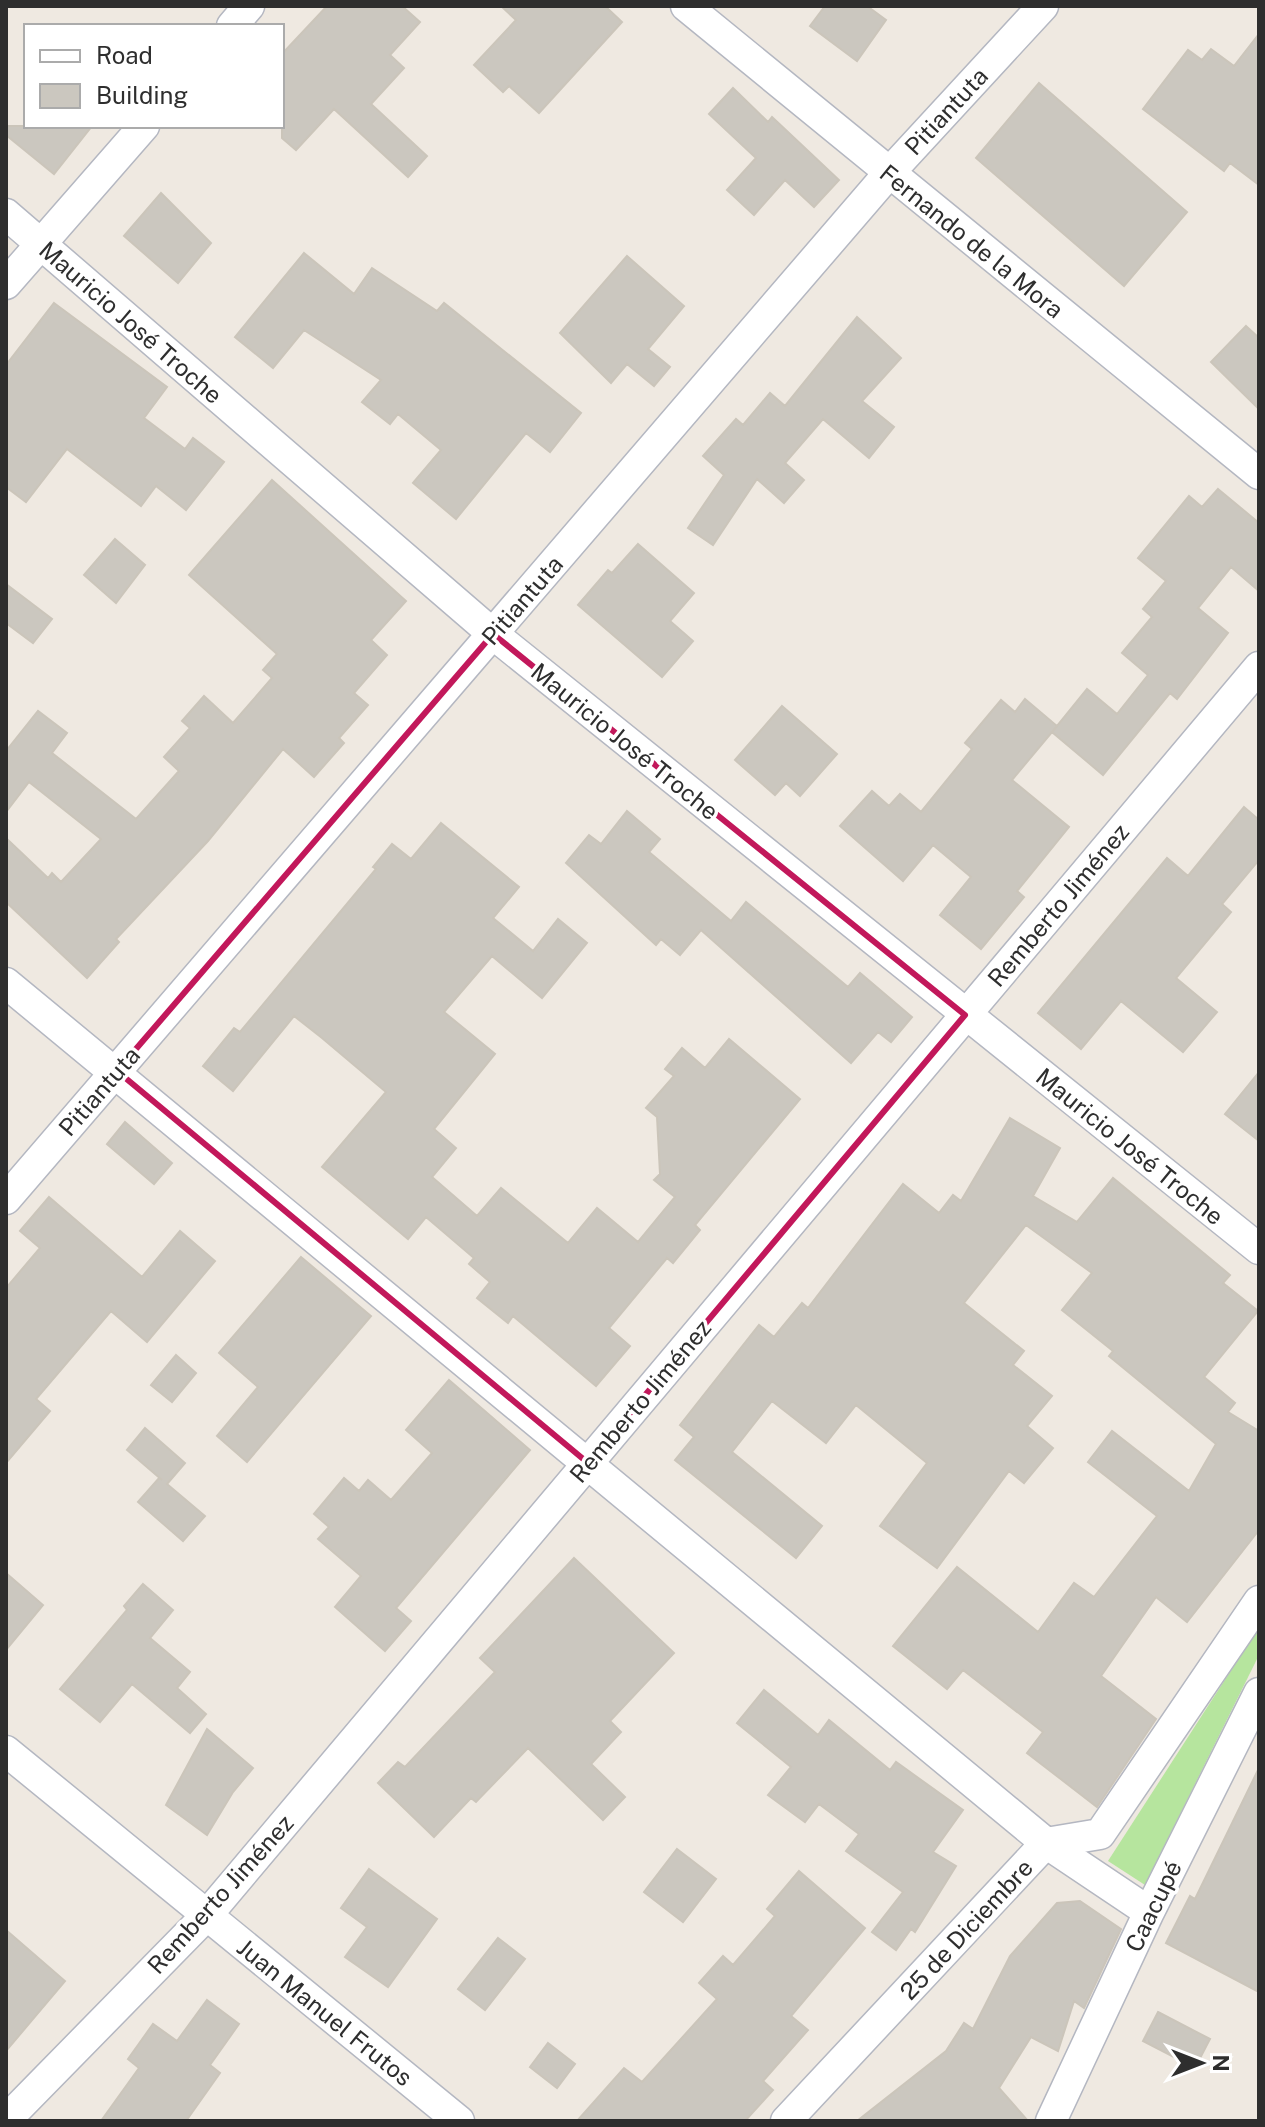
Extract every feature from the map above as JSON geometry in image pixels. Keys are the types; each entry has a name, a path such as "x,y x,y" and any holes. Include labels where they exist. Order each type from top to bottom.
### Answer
{"street":[{"path":"234,24 249,6"},
{"name":"Fernando de la Mora","path":"686,6 1259,474"},
{"name":"Pitiantuta","path":"6,1199 889,173 1043,6"},
{"path":"6,284 142,128"},
{"name":"Mauricio José Troche","path":"6,214 493,634 1259,1249"},
{"name":"Remberto Jiménez","path":"6,2120 207,1915 1259,667"},
{"path":"6,983 117,1071 1046,1843 1149,1912"},
{"name":"25 de Diciembre","path":"786,2121 1046,1843 1100,1834 1259,1601"},
{"name":"Caacupé","path":"1051,2121 1149,1912 1259,1693"},
{"name":"Juan Manuel Frutos","path":"6,1751 459,2121"}],"highlighted area":[{"path":"493,634 965,1015 588,1463 117,1071"}],"green space":[{"path":"1259,1627 1259,1655 1145,1885 1108,1861"}],"building":[{"path":"327,6 402,6 420,22 390,55 404,68 371,104 427,156 408,177 334,109 296,150 282,138 284,52"},
{"path":"501,6 605,6 622,22 539,113 509,86 503,92 474,65 516,20"},
{"path":"825,6 867,6 886,20 857,61 810,26"},
{"path":"1259,34 1259,185 1230,163 1224,171 1143,109 1188,50 1202,60 1211,49 1234,66"},
{"path":"1039,83 1187,212 1124,286 976,158"},
{"path":"733,88 768,122 772,117 839,180 814,207 785,180 754,215 727,190 756,158 709,114"},
{"path":"6,126 90,128 54,174 6,135"},
{"path":"161,193 211,243 178,283 124,236"},
{"path":"304,253 354,294 372,268 437,311 444,303 581,413 550,452 526,433 456,519 413,483 441,450 398,414 390,424 362,402 381,380 304,330 273,368 235,337"},
{"path":"627,256 684,306 648,349 670,367 654,386 627,364 611,383 560,333"},
{"path":"54,303 167,387 144,418 185,449 193,438 224,462 186,510 156,486 141,506 67,449 26,502 6,487 6,365"},
{"path":"857,317 901,358 862,401 894,427 869,458 823,419 785,463 804,480 784,503 757,479 713,545 688,528 724,475 703,456 736,419 743,425 770,393 785,406"},
{"path":"1246,326 1259,338 1259,409 1211,362"},
{"path":"272,480 406,601 371,640 387,655 354,693 368,705 339,738 344,743 314,777 283,749 208,841 116,939 119,942 87,978 6,902 6,838 48,878 52,873 61,882 101,839 29,782 6,812 6,751 38,711 67,733 52,753 136,819 179,771 164,757 190,728 182,721 204,696 233,723 272,678 263,670 277,654 189,575"},
{"path":"1218,489 1259,523 1259,591 1231,567 1198,608 1228,633 1177,699 1170,693 1103,775 1052,732 1087,689 1117,714 1148,675 1122,653 1152,617 1143,609 1166,581 1138,558 1189,496 1202,507"},
{"path":"115,539 145,565 116,603 84,575"},
{"path":"638,544 694,593 670,621 693,641 662,677 578,605 608,570 612,573"},
{"path":"6,584 52,619 33,643 6,623"},
{"path":"1025,699 1057,726 1012,780 1069,827 1017,891 1024,897 981,949 940,915 971,877 933,845 903,881 840,826 872,791 889,806 900,794 921,812 972,749 965,743 1001,700 1015,712"},
{"path":"782,706 837,754 800,796 786,783 775,795 735,760"},
{"path":"1244,807 1259,820 1259,860 1222,904 1231,912 1176,978 1217,1012 1183,1052 1121,1001 1081,1049 1038,1013 1167,858 1188,876"},
{"path":"627,811 660,839 649,852 731,921 746,902 848,987 860,973 912,1017 891,1042 878,1032 851,1063 701,930 680,955 661,939 656,945 566,863 589,835 601,844"},
{"path":"441,823 519,887 493,918 533,951 558,919 587,943 542,998 492,956 444,1012 495,1054 434,1129 456,1148 432,1177 477,1216 501,1188 568,1243 597,1208 638,1242 675,1197 654,1180 660,1174 657,1117 646,1108 674,1076 665,1069 682,1048 705,1068 729,1039 800,1099 695,1225 700,1230 673,1263 667,1258 609,1328 630,1346 596,1386 513,1316 508,1323 477,1298 490,1282 469,1264 474,1258 426,1217 408,1239 322,1167 386,1092 322,1038 294,1016 233,1091 203,1066 234,1028 240,1032 376,869 373,867 392,844 411,859"},
{"path":"1259,1072 1259,1141 1225,1114"},
{"path":"1010,1118 1060,1148 1033,1196 1077,1222 1113,1178 1230,1275 1223,1283 1258,1311 1204,1377 1235,1403 1228,1412 1259,1431 1259,1530 1187,1622 1156,1597 1101,1676 1156,1719 1097,1807 1027,1753 1043,1732 963,1670 947,1689 893,1646 957,1567 1038,1632 1074,1583 1094,1597 1157,1516 1088,1462 1112,1431 1189,1491 1216,1444 1109,1356 1113,1351 1062,1310 1092,1273 1026,1225 964,1303 1024,1351 1013,1365 1052,1396 1027,1426 1053,1448 1024,1483 1009,1471 937,1568 880,1526 927,1463 856,1405 826,1443 772,1401 732,1452 822,1526 796,1558 675,1460 694,1437 680,1425 759,1325 774,1337 802,1303 808,1308 903,1184 939,1213 953,1195 961,1201"},
{"path":"125,1122 172,1163 154,1184 107,1144"},
{"path":"49,1197 142,1277 180,1231 215,1261 147,1342 111,1311 36,1399 50,1411 6,1463 6,1288 40,1248 20,1231"},
{"path":"301,1257 371,1316 247,1462 217,1436 258,1387 219,1353"},
{"path":"176,1355 196,1373 172,1402 151,1385"},
{"path":"449,1380 530,1450 396,1608 411,1621 385,1651 335,1607 361,1576 318,1539 329,1527 314,1514 344,1478 359,1491 368,1480 391,1500 432,1453 406,1430"},
{"path":"145,1428 185,1463 167,1484 205,1516 183,1541 138,1502 159,1478 162,1480 127,1450"},
{"path":"574,1558 674,1653 610,1721 621,1732 591,1764 625,1797 603,1820 528,1748 476,1802 471,1798 434,1837 378,1783 398,1762 405,1767 495,1672 480,1658"},
{"path":"6,1573 43,1605 6,1650"},
{"path":"143,1584 173,1610 150,1638 190,1672 177,1688 206,1714 190,1733 132,1684 100,1722 60,1689 127,1610 124,1606"},
{"path":"764,1690 818,1735 829,1720 890,1770 896,1762 963,1810 933,1852 956,1866 915,1932 911,1929 896,1950 872,1932 903,1892 846,1851 859,1834 819,1804 805,1822 768,1795 791,1767 737,1723"},
{"path":"207,1729 253,1768 233,1792 207,1835 166,1805"},
{"path":"1259,1768 1259,1992 1166,1943 1190,1896 1195,1899"},
{"path":"677,1849 716,1879 683,1922 644,1892"},
{"path":"369,1869 437,1919 388,1987 345,1957 367,1927 341,1908"},
{"path":"799,1871 865,1928 791,2016 808,2030 763,2081 773,2090 745,2121 577,2121 624,2068 642,2082 717,1999 699,1983 723,1956 733,1965 775,1916 767,1909"},
{"path":"1080,1901 1121,1929 1084,2008 1074,2001 1058,2051 1031,2037 999,2088 1028,2121 857,2121 946,2051 964,2023 973,2029 1010,1956 1057,1903"},
{"path":"6,1930 65,1981 6,2051"},
{"path":"498,1938 525,1959 485,2010 458,1989"},
{"path":"207,2000 239,2024 210,2065 220,2073 186,2121 101,2121 139,2068 128,2059 153,2024 177,2041"},
{"path":"1158,2012 1210,2039 1195,2068 1143,2041"},
{"path":"548,2043 575,2064 557,2088 530,2067"}]}
